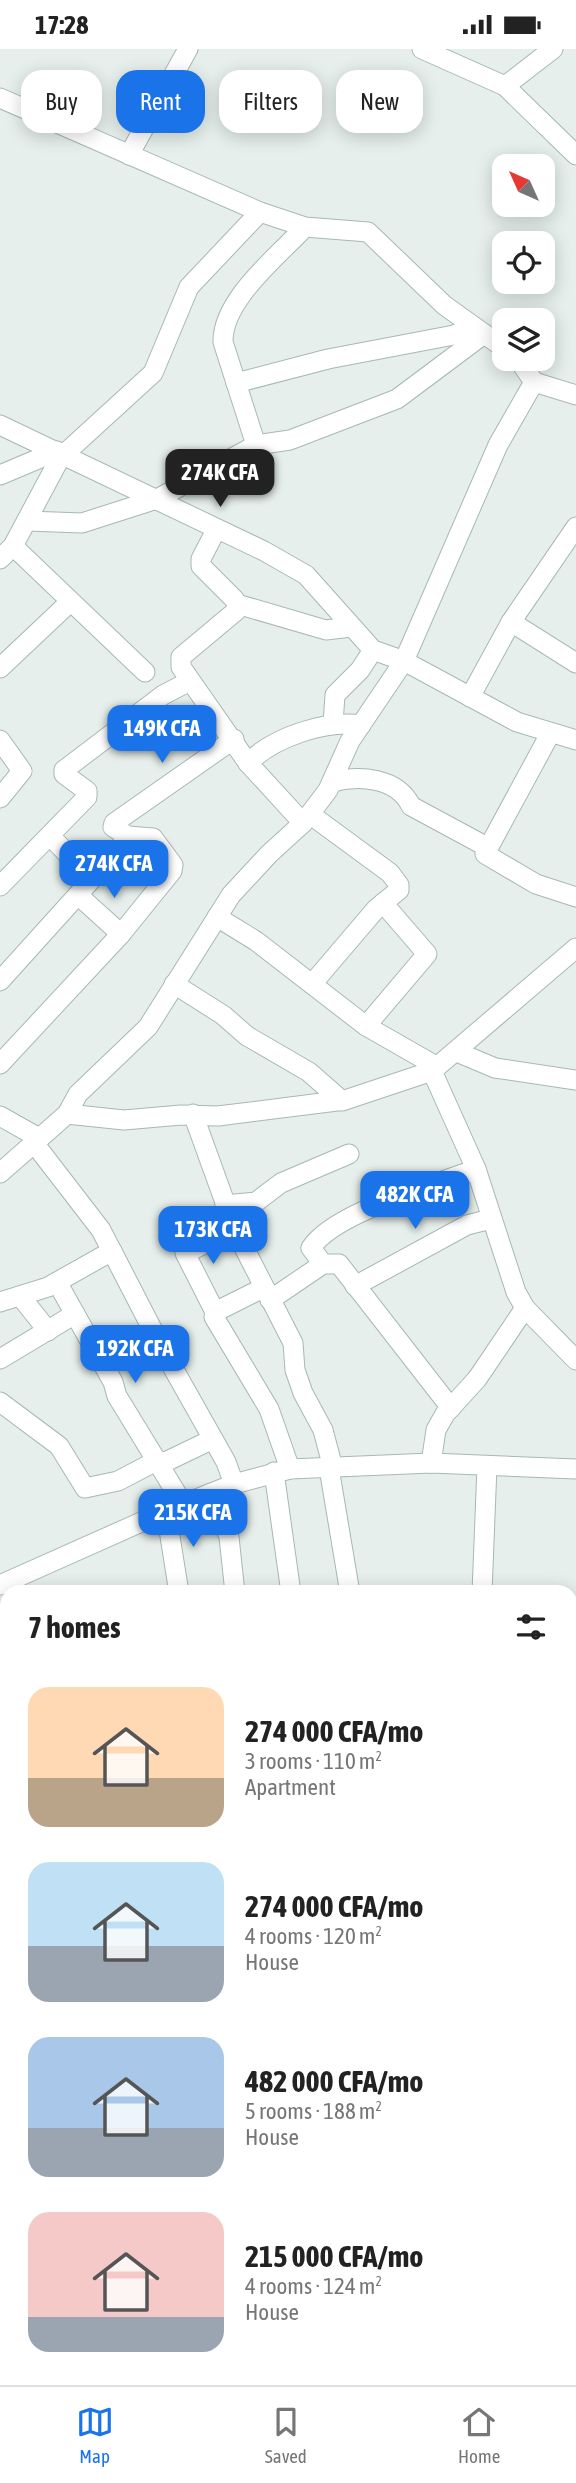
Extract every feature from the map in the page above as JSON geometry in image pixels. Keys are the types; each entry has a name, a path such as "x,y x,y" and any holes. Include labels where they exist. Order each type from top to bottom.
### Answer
{"street":[{"path":"129,155 188,49"},
{"path":"422,49 505,86 576,155"},
{"path":"505,86 553,49"},
{"path":"0,98 260,212 305,227 368,232 444,305 492,340"},
{"path":"0,475 61,452 153,373 189,286 260,212"},
{"path":"256,445 223,342 223,331 232,306 305,227"},
{"path":"236,383 310,362 478,330"},
{"path":"27,521 82,523 157,499 256,445 290,440 397,400 478,330"},
{"path":"526,371 534,382 576,395"},
{"path":"0,1173 67,1114 78,1094 148,1027 172,994 174,984 244,879 307,819 332,782 350,741 404,661 498,445 534,382"},
{"path":"0,425 157,499 306,575 373,650 404,661 517,722 576,740"},
{"path":"61,452 27,521 6,552 70,602 145,672"},
{"path":"470,697 511,622 576,527"},
{"path":"216,530 201,559 201,566 237,604 326,630 351,627"},
{"path":"0,668 70,602"},
{"path":"237,604 236,611 181,657 181,667 248,763 307,819 390,873 399,885 398,891 383,903 312,983"},
{"path":"511,622 576,663"},
{"path":"333,724 335,695 360,670 373,650"},
{"path":"0,886 88,794 64,774 64,770 163,695 190,681"},
{"path":"248,763 267,746 333,724 361,725"},
{"path":"550,734 485,854 536,884 576,897"},
{"path":"0,740 22,771 0,798"},
{"path":"0,1064 121,934 169,878 173,865 153,838 128,836 114,827 114,823 233,740"},
{"path":"332,782 354,777 369,778 407,797 411,806 487,847"},
{"path":"50,836 93,877"},
{"path":"0,981 79,896 93,877 108,864 128,836"},
{"path":"79,896 121,934"},
{"path":"366,1026 428,954 383,903"},
{"path":"217,917 312,983 366,1026 434,1069 476,1169 508,1274 525,1308 576,1360"},
{"path":"67,1114 124,1120 193,1114 254,1113 342,1101 434,1069 576,948"},
{"path":"174,984 223,1015 247,1036 310,1072 342,1101"},
{"path":"457,1052 495,1068 576,1080"},
{"path":"193,1114 235,1230 293,1343 295,1370 303,1393 323,1430 349,1585"},
{"path":"0,1116 36,1140 102,1230 213,1439 234,1484"},
{"path":"225,1205 256,1202 281,1183 349,1154"},
{"path":"323,1264 311,1248 322,1234 394,1198 476,1169"},
{"path":"355,1286 467,1226 491,1219"},
{"path":"235,1230 185,1253 215,1312 215,1320 268,1409 282,1471 289,1585"},
{"path":"0,1302 21,1297 57,1282 112,1251"},
{"path":"215,1312 266,1294 323,1264 338,1264 451,1408"},
{"path":"57,1282 113,1383 117,1396 159,1462 175,1507 179,1585"},
{"path":"21,1297 48,1331"},
{"path":"431,1463 436,1430 477,1379 525,1308"},
{"path":"0,1359 75,1314"},
{"path":"0,1402 59,1446 85,1488 118,1481 213,1439"},
{"path":"0,1585 175,1507 234,1484 282,1471 431,1463 576,1469"},
{"path":"482,1585 487,1467"},
{"path":"211,1493 229,1538 234,1585"}]}
